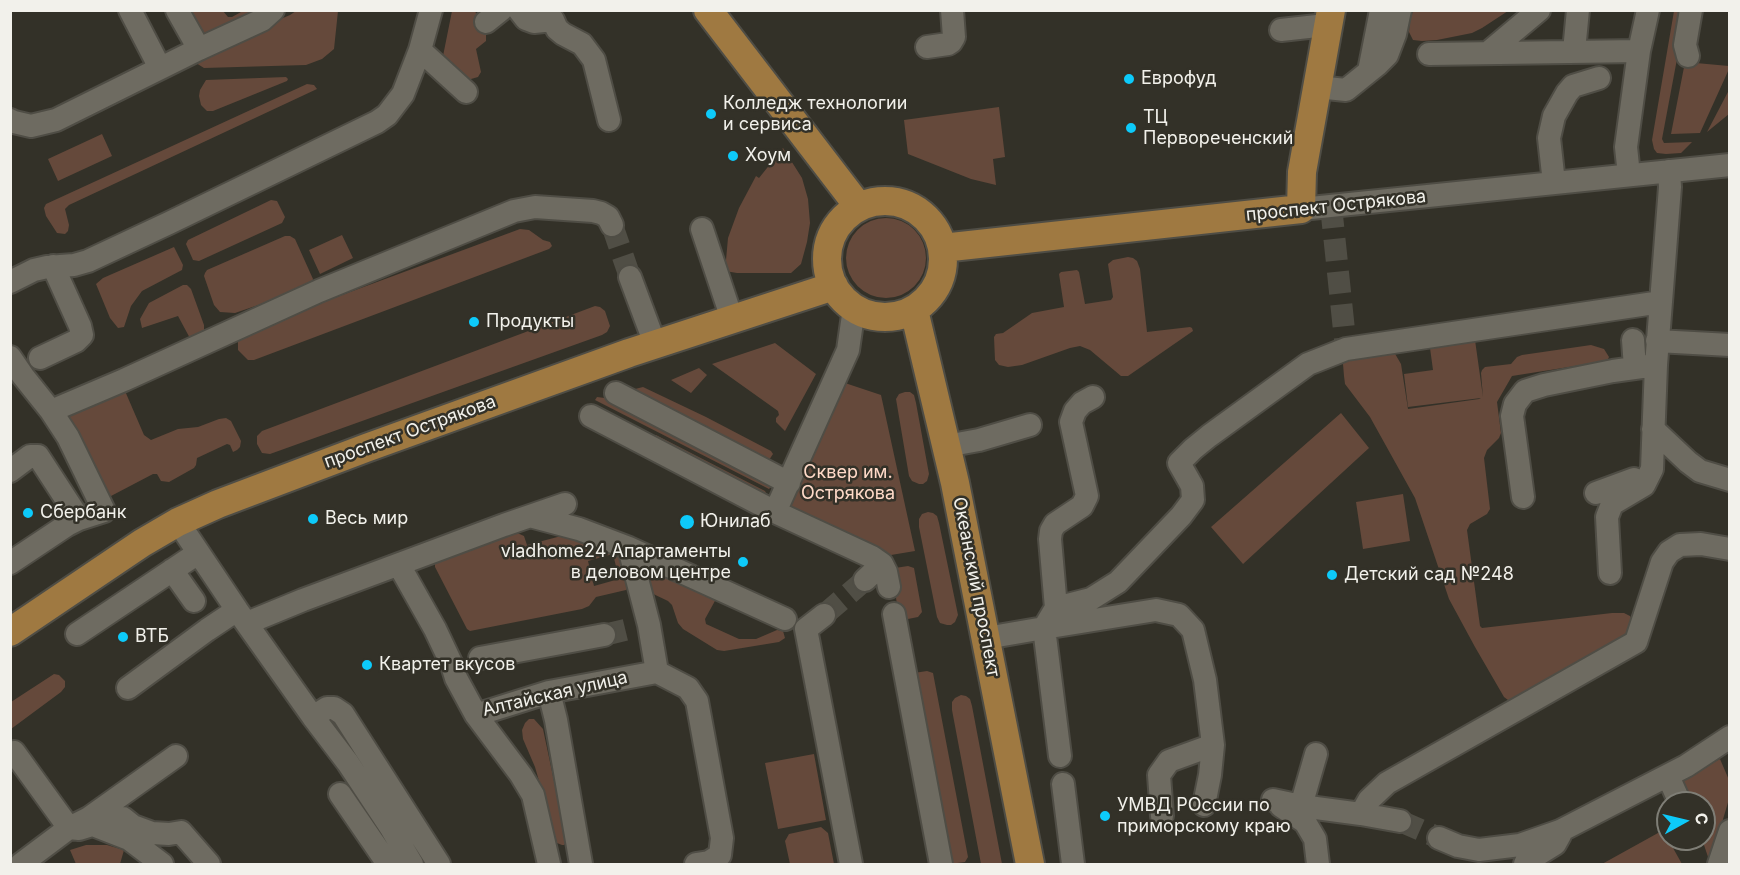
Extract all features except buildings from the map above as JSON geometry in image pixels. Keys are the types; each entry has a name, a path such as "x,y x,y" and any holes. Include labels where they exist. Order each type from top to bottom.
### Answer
{"main road":[{"path":"708,10 859,207"},
{"path":"1300,209 1302,172 1329,20"},
{"path":"880,201 908,205 920,212 938,234 942,248 943,270 938,284 926,301 900,316 884,318 868,315 854,308 842,298 828,270 829,245 840,223 859,207 880,201"},
{"name":"проспект Острякова","path":"942,248 1300,209"},
{"name":"проспект Острякова","path":"13,625 142,543 178,522 218,504 356,451 655,345 834,286"},
{"name":"Океанский проспект","path":"914,310 946,446 1030,864"}],"street":[{"path":"130,10 160,68"},
{"path":"177,10 199,49"},
{"path":"10,120 31,126 56,120 262,20 273,10"},
{"path":"10,282 34,270 75,265 88,261 377,122 387,115 403,94 420,50 430,10"},
{"path":"519,10 526,19 553,20 557,29 563,34 582,44 594,60 609,120"},
{"path":"927,47 951,42 954,37 952,10"},
{"path":"1369,71 1381,10"},
{"path":"1317,87 1346,90 1387,55 1395,34 1400,10"},
{"path":"1490,52 1539,10"},
{"path":"1574,51 1578,10"},
{"path":"1629,175 1626,147 1648,10"},
{"path":"1688,56 1685,45 1691,10"},
{"path":"1281,30 1317,26 1329,20"},
{"path":"420,50 465,93"},
{"path":"1429,54 1640,51"},
{"path":"1554,183 1549,138 1554,116 1566,93 1573,86 1599,78"},
{"name":"проспект Острякова","path":"1300,209 1730,165"},
{"path":"1646,367 1657,341 1670,187 1669,171"},
{"path":"51,411 319,291 514,211 535,207 601,213 608,217 612,225"},
{"path":"702,229 732,319"},
{"path":"40,358 76,341 82,335 53,266"},
{"path":"630,277 655,345"},
{"path":"1056,608 1091,599 1118,582 1181,516 1193,500 1192,486 1179,464 1209,436 1308,364 1346,349 1661,302"},
{"path":"775,512 848,350 854,308"},
{"path":"1610,573 1607,517 1611,504 1644,485 1653,469 1653,429 1646,367 1633,340"},
{"path":"1657,341 1730,345"},
{"path":"10,357 68,437 104,511 79,519 10,563"},
{"path":"1523,497 1512,416 1515,404 1525,391 1544,385 1646,367"},
{"path":"616,393 789,483"},
{"path":"1060,756 1044,628 1056,608 1050,539 1055,524 1082,506 1087,496 1071,422 1075,411 1082,403 1093,397"},
{"path":"591,416 775,512 872,557 882,564 889,587"},
{"path":"946,446 979,440 1030,425"},
{"path":"1653,429 1700,471 1730,480"},
{"path":"10,471 30,456 38,456 79,519"},
{"path":"1596,493 1653,469"},
{"path":"128,688 242,616 303,600 565,504"},
{"path":"530,516 579,529 629,548 785,620"},
{"path":"178,522 313,717 348,763 392,828 412,864"},
{"path":"1360,814 1369,800 1387,783 1636,642 1662,562 1669,552 1680,545 1701,544 1730,549"},
{"path":"629,548 641,626 657,672 688,688 697,701 722,837 720,855 709,862 696,864"},
{"path":"77,634 198,553"},
{"path":"865,580 882,564"},
{"name":"Алтайская улица","path":"399,565 435,629 456,678 476,715 549,692 657,672"},
{"path":"172,570 194,602"},
{"path":"1118,582 1119,595 1125,602 1140,608 1179,615 1193,630 1205,680 1213,745 1204,805"},
{"path":"986,638 1156,610"},
{"path":"894,614 941,864"},
{"path":"824,615 806,629 851,864"},
{"path":"480,658 604,635"},
{"path":"549,692 581,864"},
{"path":"313,717 327,708 334,708 343,714 440,864"},
{"path":"476,715 521,775 532,795 549,864"},
{"path":"1452,850 1520,844 1560,831 1668,776 1730,737"},
{"path":"1162,816 1159,775 1169,761 1213,745"},
{"path":"10,755 14,752 69,828 79,829 105,820 123,819 152,833 181,832 209,864"},
{"path":"1301,806 1316,754"},
{"path":"21,864 69,828 89,818 176,756"},
{"path":"1668,776 1675,791"},
{"path":"1063,784 1073,864"},
{"path":"340,794 388,864"},
{"path":"1318,864 1315,839 1305,822 1273,800 1400,822"},
{"path":"93,825 129,839 162,864"},
{"path":"1525,864 1555,844 1560,831"},
{"path":"1719,864 1730,831"}],"green space":[{"path":"185,11 223,11 228,17 232,17 241,12 251,11 253,16 206,37 198,30"},
{"path":"296,11 338,11 334,49 322,59 306,65 204,68 196,63 198,54"},
{"path":"452,11 475,11 486,35 486,41 476,49 481,72 478,77 463,81 444,67 443,56"},
{"path":"1414,11 1508,11 1472,33 1422,41 1413,40 1409,32 1410,16"},
{"path":"1674,11 1686,11 1662,139 1664,143 1692,142 1681,153 1666,154 1657,153 1652,140"},
{"path":"1685,62 1729,66 1729,69 1700,133 1671,134"},
{"path":"286,77 287,81 213,111 207,111 201,105 200,90 206,80"},
{"path":"307,84 314,85 317,89 69,205 65,209 69,225 65,234 57,233 46,216 44,208 46,204"},
{"path":"1729,90 1729,114 1707,132"},
{"path":"999,107 1005,157 993,159 996,185 971,179 908,154 904,120"},
{"path":"102,134 112,156 58,181 48,159"},
{"path":"783,148 802,178 808,199 810,223 801,264 791,273 725,271 728,238 739,208 756,176 759,178"},
{"path":"271,200 277,201 285,217 282,223 199,261 193,260 186,244 188,240"},
{"path":"878,218 894,218 915,229 926,250 926,266 915,287 894,298 878,298 864,292 852,280 846,266 846,250 852,236 864,224"},
{"path":"520,229 529,230 550,242 552,246 254,360 248,360 238,350 238,337 242,332"},
{"path":"342,235 353,258 320,274 309,250"},
{"path":"285,236 295,239 313,279 311,287 235,313 220,312 214,305 204,276 207,270"},
{"path":"174,247 183,265 182,270 142,291 131,306 124,327 118,328 110,318 96,284 103,278"},
{"path":"1128,257 1137,261 1140,269 1147,332 1190,327 1193,331 1128,376 1121,376 1090,350 1080,346 1022,365 1008,367 999,365 995,360 994,337 996,334 1003,333 1032,313 1064,307 1059,274 1061,272 1077,270 1079,272 1085,304 1111,300 1113,297 1108,264 1113,260"},
{"path":"183,285 191,289 204,325 201,340 192,342 178,316 142,328 140,319 149,303"},
{"path":"595,306 605,311 610,326 602,335 270,454 262,453 257,444 257,436 262,431"},
{"path":"1475,340 1483,397 1482,370 1485,367 1511,364 1522,355 1591,345 1604,349 1609,357 1607,361 1512,376 1497,402 1501,433 1487,450 1484,458 1490,509 1487,514 1470,524 1467,530 1480,626 1482,628 1612,613 1624,613 1630,616 1633,622 1627,638 1517,701 1504,697 1449,599 1415,498 1370,417 1345,384 1344,376 1345,360 1394,352 1401,364 1408,409 1479,399 1481,398 1408,407 1404,374 1433,370 1430,348"},
{"path":"775,343 816,374 785,431 776,422 778,411 712,364"},
{"path":"699,368 707,375 691,393 671,380"},
{"name":"Сквер им. Острякова","path":"833,379 881,395 915,551 885,556 786,508"},
{"path":"643,387 706,417 773,454 767,463 627,391"},
{"path":"125,391 144,435 151,440 178,429 198,427 226,418 231,421 241,441 240,447 233,452 227,444 197,458 194,468 169,482 161,481 157,474 153,474 111,496 104,494 68,422 68,416"},
{"path":"905,392 914,395 916,403 929,474 927,481 923,484 912,481 909,476 896,399 899,394"},
{"path":"597,397 605,398 769,482 771,487 769,489 595,400"},
{"path":"1341,413 1369,448 1243,564 1211,527"},
{"path":"656,435 765,491 767,495 764,500 650,441"},
{"path":"1403,494 1410,541 1363,549 1356,502"},
{"path":"928,512 937,516 958,615 951,625 940,623 937,617 919,527 922,514"},
{"path":"513,531 524,536 527,545 565,535 621,552 630,586 626,590 596,597 589,606 582,609 470,631 435,567 435,561","holes":["613,554 619,579 594,586 588,561"]},
{"path":"908,566 914,568 922,612 918,617 903,620 899,616 892,574 895,568"},
{"path":"646,567 716,599 705,619 706,624 739,639 756,639 777,630 783,631 785,638 779,642 724,651 717,650 683,629 668,601 647,591 644,574"},
{"path":"927,671 933,673 968,857 965,862 950,864 914,673"},
{"path":"54,674 59,675 65,681 65,687 11,729 11,702"},
{"path":"961,695 970,699 972,706 1002,864 981,864 952,710 952,702"},
{"path":"529,719 534,719 543,729 567,842 564,845 557,843 535,767 523,739 522,730"},
{"path":"814,754 826,820 778,829 765,763"},
{"path":"1720,759 1729,780 1729,799 1716,843 1716,791 1685,791 1681,779"},
{"path":"821,827 828,833 834,864 790,864 785,841 789,834"},
{"path":"1656,834 1656,851 1675,851 1682,864 1602,864"},
{"path":"86,845 107,845 124,850 120,864 76,864 70,850"},
{"path":"1706,851 1714,851 1710,863"}],"tunnel":[{"path":"1331,206 1346,349"},
{"path":"612,225 630,277"},
{"path":"824,615 865,580"},
{"path":"604,635 633,628"},
{"path":"1400,821 1439,838"}],"place":[{"name":"Еврофуд","path":"1129,79"},
{"name":"Колледж технологии и сервиса","path":"711,114"},
{"name":"ТЦ Первореченский","path":"1131,128"},
{"name":"Хоум","path":"733,156"},
{"name":"Продукты","path":"474,322"},
{"name":"Сбербанк","path":"28,513"},
{"name":"Весь мир","path":"313,519"},
{"name":"Юнилаб","path":"687,522"},
{"name":"vladhome24 Апартаменты в деловом центре","path":"743,562"},
{"name":"Детский сад №248","path":"1332,575"},
{"name":"ВТБ","path":"123,637"},
{"name":"Квартет вкусов","path":"367,665"},
{"name":"УМВД РОссии по приморскому краю","path":"1105,816"}]}
